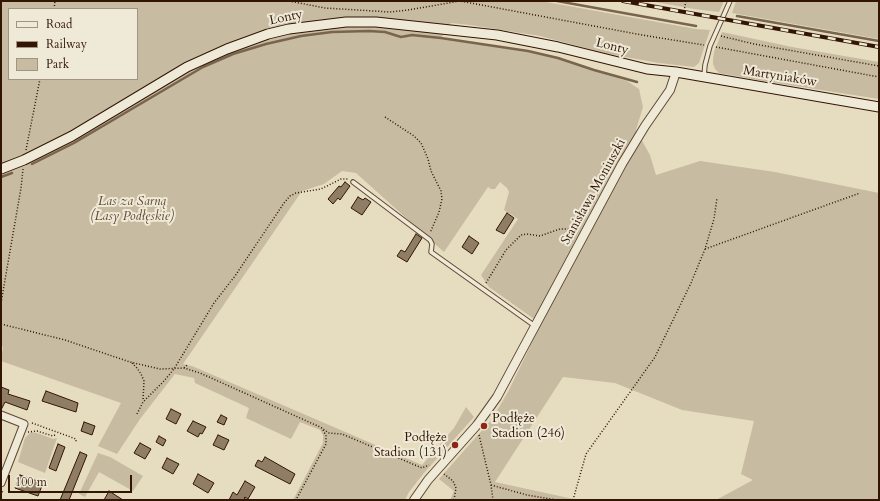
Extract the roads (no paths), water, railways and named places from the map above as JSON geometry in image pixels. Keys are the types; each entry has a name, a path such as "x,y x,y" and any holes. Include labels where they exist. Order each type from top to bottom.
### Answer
{"main road":[{"name":"Lonty","path":"1,169 24,160 72,136 187,67 227,49 268,34 315,25 346,22 376,22 497,35 558,47 647,70 676,72"},
{"name":"Martyniaków","path":"676,72 879,107"}],"street":[{"name":"Stanisława Moniuszki","path":"414,500 436,467 468,436 491,407 622,164 645,126 670,90 676,72"},
{"path":"1,415 24,425 1,483"}],"lane":[{"path":"704,77 705,65 710,46 730,1"},
{"path":"353,182 427,238 432,244 431,252 535,326"}],"waterway":[{"path":"557,1 696,26"},
{"path":"737,16 879,41"},
{"path":"32,164 74,143 203,67 233,54 266,44 301,36 332,32 369,31 385,32 401,37 412,35 441,38 528,51 558,58 637,82"},
{"path":"1,177 12,173"}],"railway":[{"path":"623,1 879,47"}],"place":[{"name":"Podłęże Stadion (246)","path":"484,426"},
{"name":"Podłęże Stadion (131)","path":"455,445"}],"park label":[{"name":"Las za Sarną (Lasy Podłęskie)","path":"132,210"}]}
